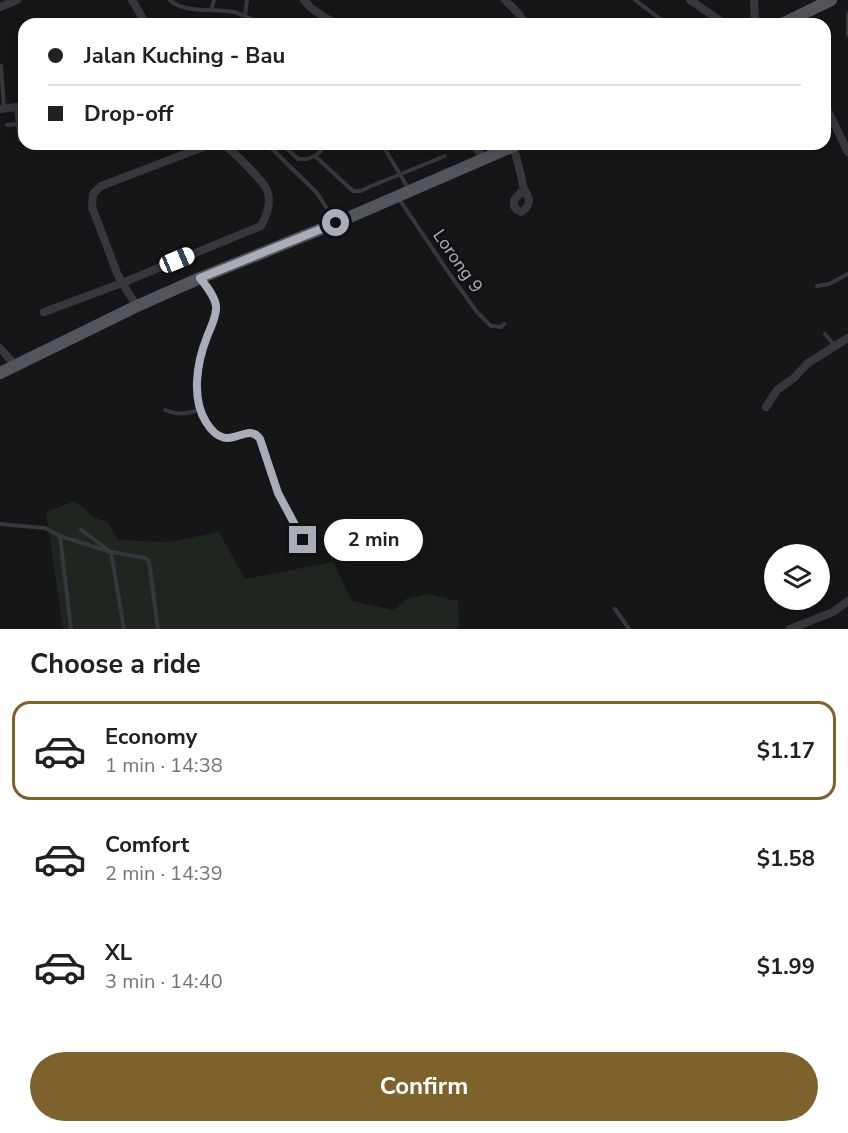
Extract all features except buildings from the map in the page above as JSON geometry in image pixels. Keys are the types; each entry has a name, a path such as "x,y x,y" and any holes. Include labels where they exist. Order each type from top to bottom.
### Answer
{"main road":[{"path":"795,18 831,0"},
{"path":"0,373 200,278 336,223 503,150"}],"street":[{"path":"0,7 15,0"},
{"path":"132,0 142,18"},
{"path":"304,0 326,18"},
{"path":"505,0 522,18"},
{"path":"690,0 716,18"},
{"path":"754,0 755,18"},
{"path":"2,109 18,107"},
{"path":"831,117 848,152"},
{"path":"137,306 122,283 92,207 93,195 100,186 195,150"},
{"path":"44,312 261,226 267,215 269,194 263,184 229,150"},
{"path":"478,150 483,158"},
{"path":"517,150 524,189"},
{"path":"766,408 777,390 794,378 808,363 848,338"},
{"path":"0,348 15,365"},
{"path":"790,629 833,612 848,601"}],"lane":[{"path":"170,0 174,5 187,9 232,12 250,18"},
{"path":"211,10 214,0"},
{"path":"245,15 248,0"},
{"path":"636,0 659,18"},
{"path":"848,14 848,35"},
{"path":"1,66 2,109"},
{"path":"8,125 18,124"},
{"path":"273,150 317,193 336,223"},
{"path":"288,150 298,159 315,156 321,150"},
{"path":"387,150 410,191"},
{"path":"315,156 353,191 361,191 445,156"},
{"name":"Lorong 9","path":"397,196 477,312 491,326 501,327 504,324"},
{"path":"818,286 829,284 848,274"},
{"path":"200,278 216,306 200,362 198,385 200,409 207,424 223,438 228,439 249,432 257,435 278,493 303,540"},
{"path":"825,334 835,346"},
{"path":"165,410 183,413 200,409"},
{"path":"0,524 45,528 60,536 111,552 145,558 149,561 158,629"},
{"path":"81,530 111,552 124,629"},
{"path":"60,536 71,629"},
{"path":"615,609 629,629"}],"shaded area":[{"path":"75,501 95,518 108,522 118,540 168,542 219,532 245,579 333,562 352,601 393,610 406,599 427,594 458,601 459,629 63,629 46,512"}],"route":[{"path":"303,540 278,493 257,435 249,432 228,439 218,436 207,424 200,409 198,378 200,362 216,306 200,278 336,223"}]}
